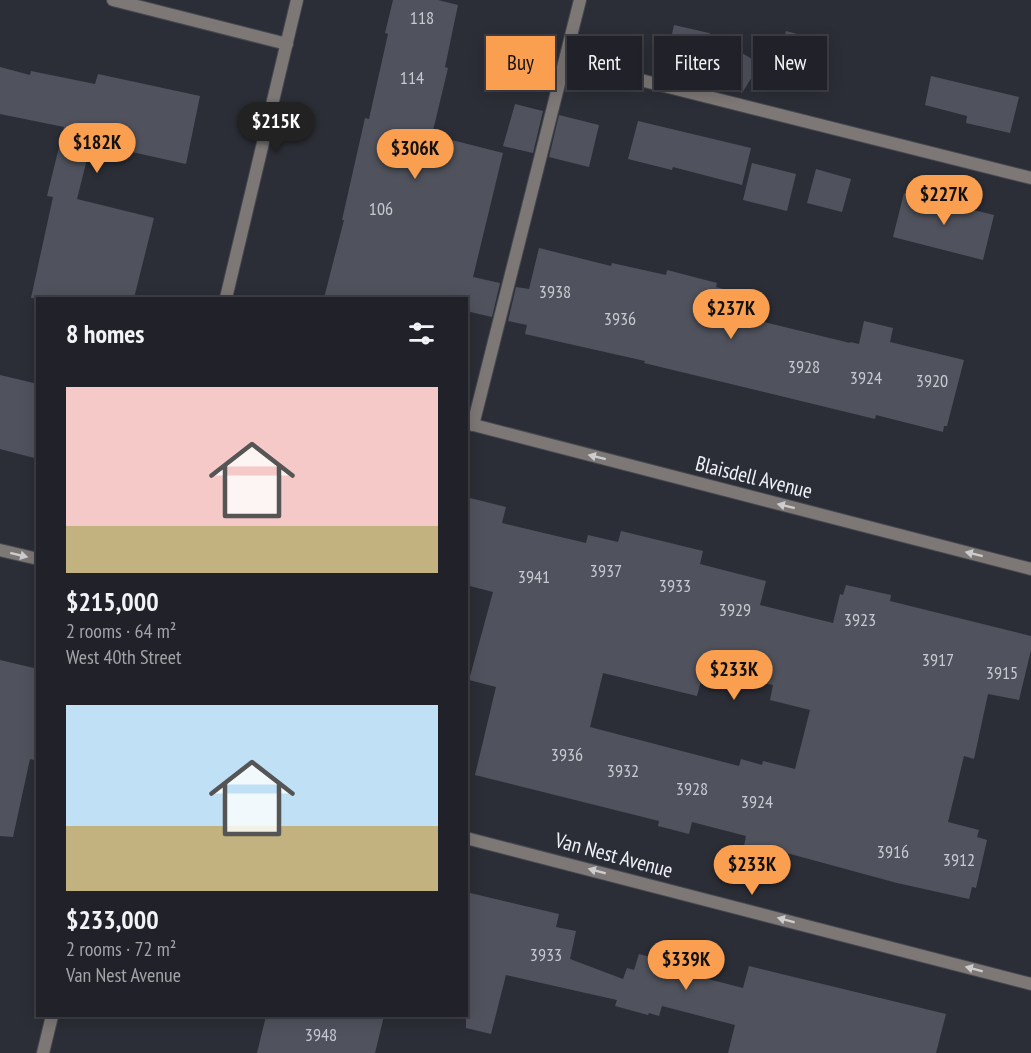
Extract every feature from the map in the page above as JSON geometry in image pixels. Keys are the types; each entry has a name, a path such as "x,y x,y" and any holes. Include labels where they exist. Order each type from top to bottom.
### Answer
{"street":[{"path":"113,0 287,44"},
{"path":"226,297 297,0"},
{"path":"470,424 580,0"},
{"path":"565,61 1031,178"},
{"name":"Blaisdell Avenue","path":"470,424 1031,569"},
{"path":"0,550 36,559"},
{"name":"Van Nest Avenue","path":"468,839 1031,984"},
{"path":"43,1053 52,1017"}],"building":[{"path":"393,0 438,0 458,5 445,67 448,68 432,135 503,153 473,277 500,283 492,317 468,311 468,297 324,297 344,220 342,220 365,118 369,119 388,34 385,33"},
{"path":"674,25 714,36 672,36"},
{"path":"786,31 804,36 785,36"},
{"path":"741,52 753,60 753,75 742,93 737,90 741,90"},
{"path":"0,67 30,75 31,71 95,84 98,74 200,96 186,164 91,143 77,199 154,218 134,297 31,298 53,197 47,196 64,127 0,114"},
{"path":"931,76 1019,97 1010,133 966,123 967,116 925,105"},
{"path":"515,104 543,111 533,153 503,146"},
{"path":"559,115 599,125 589,167 549,157"},
{"path":"638,121 751,148 742,185 673,167 672,170 628,159"},
{"path":"752,163 796,174 787,211 743,200"},
{"path":"816,169 851,179 842,212 807,203"},
{"path":"904,193 994,215 983,260 893,237"},
{"path":"539,248 611,266 612,263 666,275 667,270 717,283 716,287 769,301 764,322 850,343 859,344 864,321 893,328 890,342 964,360 947,426 944,426 943,432 876,415 875,419 644,363 645,361 525,334 527,325 508,321 516,287 529,289"},
{"path":"0,375 36,384 36,458 0,449"},
{"path":"468,498 506,507 502,523 586,543 588,535 618,542 621,531 703,551 700,564 766,581 760,605 833,623 840,594 843,595 846,585 891,595 890,601 1031,636 1031,650 1019,700 988,694 974,759 964,756 948,822 979,830 977,837 987,840 976,888 972,887 969,899 897,883 772,849 771,853 744,846 746,836 692,822 689,834 658,826 659,821 475,775 496,687 469,680 493,592 468,586","holes":["707,659 770,674 767,684 773,685 770,700 810,710 795,769 763,761 762,765 741,759 739,766 590,727 603,673 697,696"]},
{"path":"0,660 36,669 36,760 30,759 13,837 0,836"},
{"path":"468,892 559,914 556,927 576,931 570,959 623,979 627,968 634,970 639,954 670,962 669,969 743,988 749,966 946,1014 936,1053 728,1053 735,1025 662,1006 659,1016 649,1013 648,1015 615,1006 617,1000 506,975 491,1034 466,1028 466,1017 468,1017"},
{"path":"266,1017 384,1017 375,1053 257,1053"}]}
